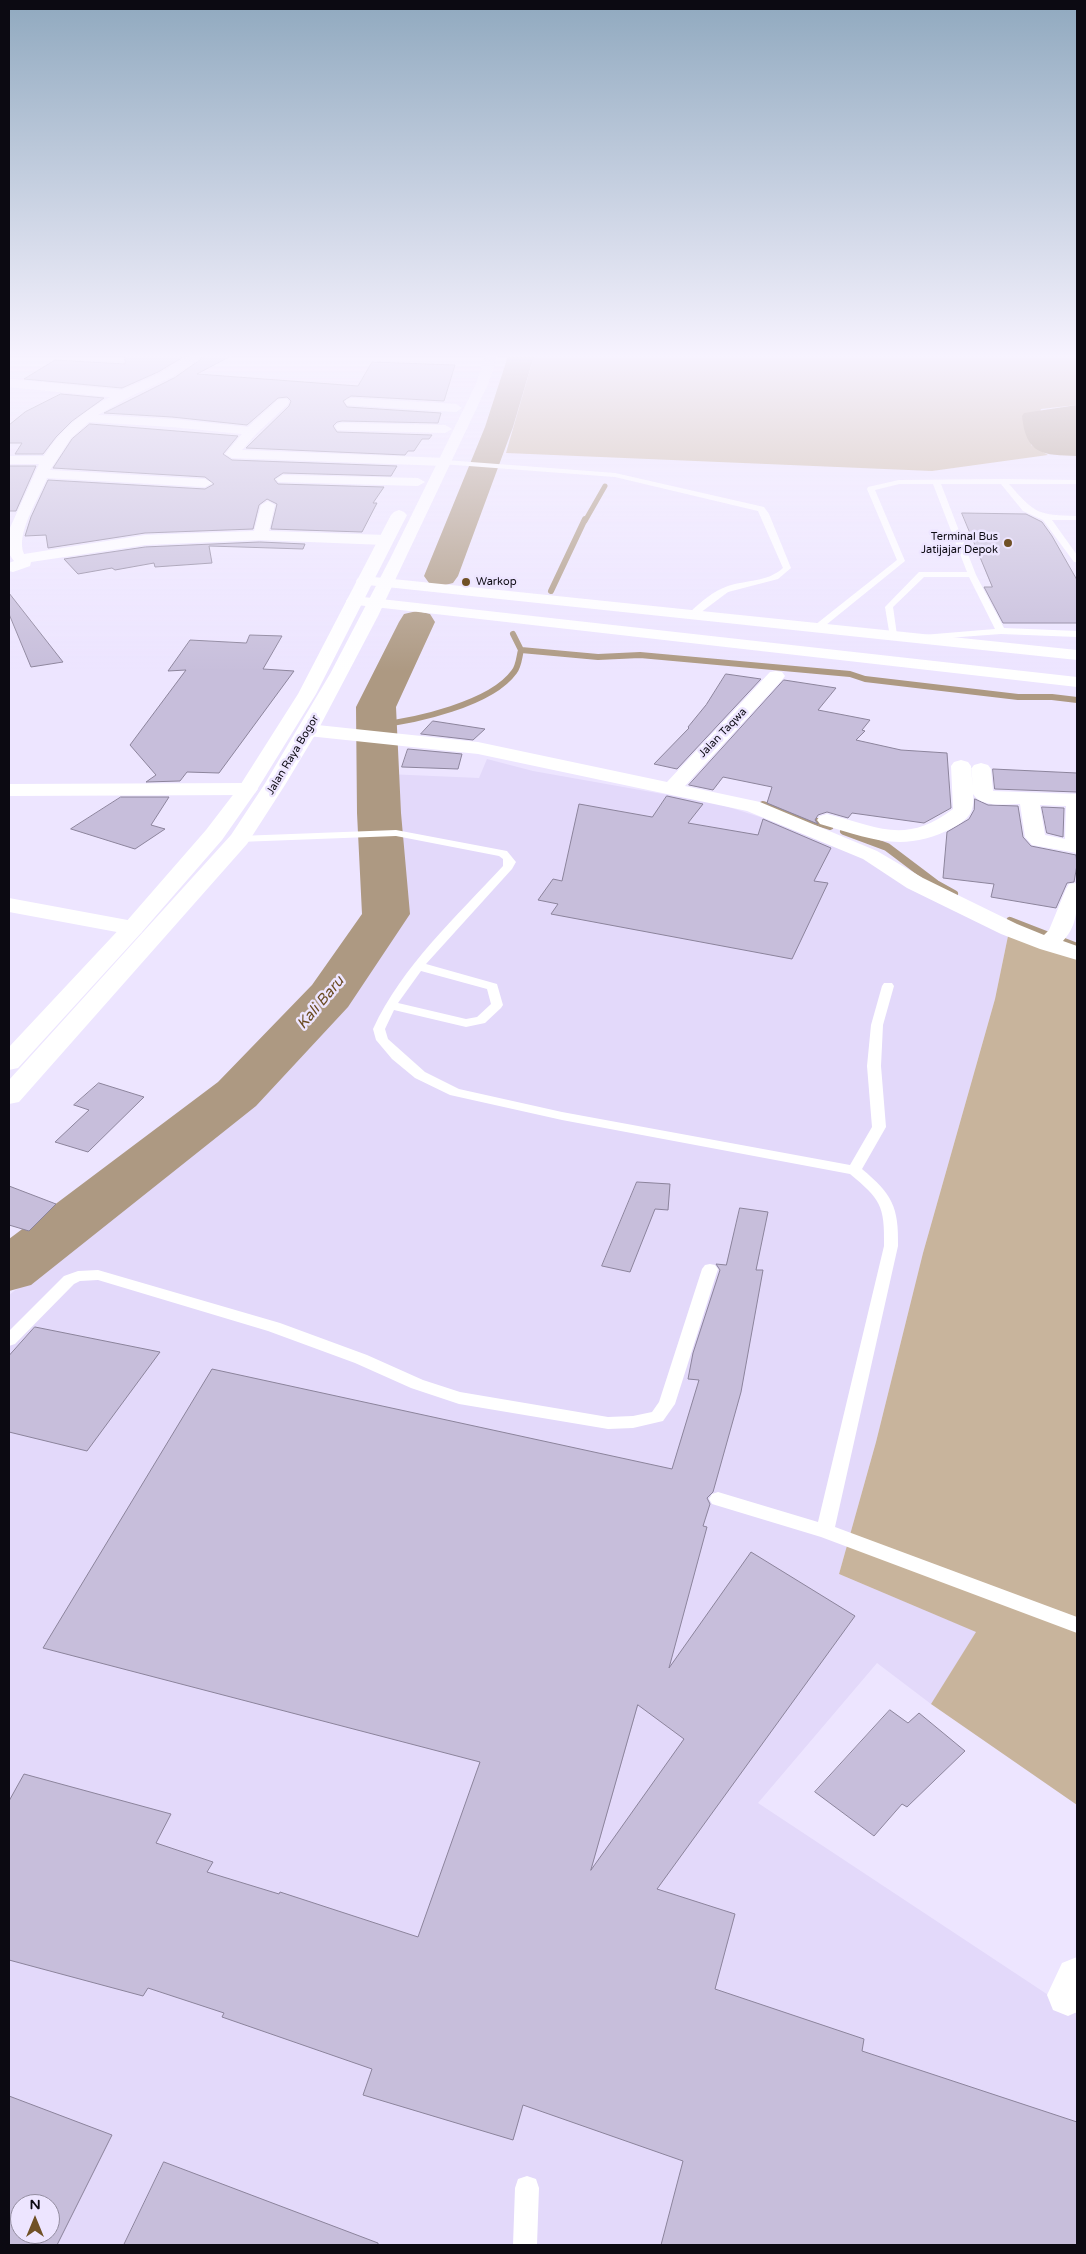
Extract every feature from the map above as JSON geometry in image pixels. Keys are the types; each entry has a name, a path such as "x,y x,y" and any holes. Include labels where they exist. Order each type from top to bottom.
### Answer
{"highway":[{"name":"Jalan Raya Bogor","path":"9,1062 133,928 214,835 248,789 307,694 385,540 429,461"},
{"name":"Jalan Raya Bogor","path":"9,1096 239,839 270,793 308,730 375,603 445,462"}],"street":[{"path":"48,461 34,495 11,534 18,564 144,540 260,535 385,540"},
{"path":"219,465 224,461"},
{"path":"432,461 445,462"},
{"path":"42,474 205,482"},
{"path":"283,479 418,482"},
{"path":"16,495 34,495"},
{"path":"260,535 268,505"},
{"path":"9,515 24,514"},
{"path":"364,581 1077,655"},
{"path":"354,601 1077,682"},
{"name":"Jalan Taqwa","path":"674,785 776,676"},
{"path":"308,730 478,748 674,785 753,806 809,823 870,855 915,883 960,906 1076,950"},
{"path":"809,823 824,819 876,834 896,836 916,837 928,833 962,812 964,806 960,766"},
{"path":"981,769 984,794 987,797 1077,800 1076,846 1039,841 1036,837 1029,799"},
{"path":"9,790 248,789"},
{"path":"1051,940 1077,889"},
{"path":"9,905 133,928"}],"lane":[{"path":"445,462 507,465 615,475 761,509 766,514 787,568 783,574 725,590 712,597 693,614"},
{"path":"1002,481 1026,509 1046,518 1077,518"},
{"path":"818,627 901,561 872,489 899,482 1077,482"},
{"path":"936,482 972,575 1001,632"},
{"path":"1046,518 1077,560"},
{"path":"893,635 889,607 922,574 972,575"},
{"path":"922,638 1001,632 1077,634"},
{"path":"239,839 393,833 503,853 508,857 510,862 508,867 418,966 390,1005 379,1029 382,1040 397,1056 420,1075 455,1092 562,1116 854,1170 879,1190 889,1206 892,1226 891,1246 825,1531"},
{"path":"390,1005 466,1023 481,1020 497,1005 493,987 418,966"},
{"path":"854,1170 879,1127 874,1066 877,1024 888,986"},
{"path":"9,1340 69,1280 78,1276 98,1275 274,1327 361,1359 417,1384 459,1398 608,1423 632,1422 657,1417 667,1404 710,1269"},
{"path":"718,1500 825,1531 1077,1625"},
{"path":"525,2245 527,2188"}],"shaded area":[{"path":"700,461 1003,461 932,471"},
{"path":"487,759 533,771 719,804 782,824 851,850 1008,936 995,999 923,1253 876,1442 839,1574 977,1632 931,1704 877,1663 758,1803 1077,2014 1077,2245 9,2245 9,1295 86,1236 153,1178 246,1105 302,1038 351,995 385,949 398,905 400,850 387,774 479,778"},
{"path":"1008,936 1077,959 1077,1805 931,1704 976,1632 839,1574 876,1442 923,1253 995,999"}],"building":[{"path":"57,461 265,461 397,466 391,476 283,473 274,479 278,484 384,487 373,503 377,503 362,532 271,529 277,504 267,499 259,505 253,529 145,533 48,548 46,535 25,536 31,517 48,480 205,489 214,484 205,477 53,468"},
{"path":"9,466 36,466 16,511 9,511"},
{"path":"962,513 1026,514 1042,522 1077,580 1077,623 1003,623 984,587 992,587"},
{"path":"260,542 305,544 303,549 209,546 212,563 155,567 154,563 78,574 64,559 145,547"},
{"path":"9,593 63,662 31,667 9,614"},
{"path":"250,635 282,636 263,669 294,671 219,773 187,772 180,781 146,782 156,775 130,745 186,670 168,671 190,640 246,643"},
{"path":"726,674 761,679 677,769 654,764 689,728"},
{"path":"784,680 836,688 818,710 870,720 862,730 865,731 856,740 901,750 947,753 951,808 924,823 852,813 848,818 827,812 818,815 815,820 818,824 767,803 772,787 723,777 713,790 689,785"},
{"path":"433,721 485,729 473,740 421,734"},
{"path":"408,749 462,754 458,769 402,767"},
{"path":"993,769 1077,773 1077,792 995,789"},
{"path":"667,796 703,804 688,823 758,835 763,819 831,848 814,881 828,883 792,959 551,914 558,904 538,900 553,879 562,881 579,804 652,817"},
{"path":"121,797 169,797 151,825 165,829 135,849 71,829"},
{"path":"975,799 988,805 1018,806 1023,837 1031,846 1076,855 1077,865 1074,882 1067,883 1056,908 991,897 994,884 943,878 947,832 969,819 974,810"},
{"path":"1042,807 1064,808 1063,837 1047,833"},
{"path":"99,1083 144,1097 88,1152 55,1142 89,1110 74,1105"},
{"path":"637,1182 670,1184 668,1210 655,1209 630,1272 602,1266"},
{"path":"9,1186 56,1204 29,1231 9,1225"},
{"path":"740,1208 768,1212 756,1270 763,1270 741,1392 713,1492 707,1498 710,1504 703,1526 707,1527 669,1668 751,1552 855,1616 657,1889 735,1914 715,1989 864,2039 862,2051 1077,2122 1077,2245 661,2245 683,2161 523,2105 513,2140 363,2095 372,2069 222,2017 224,2013 148,1988 143,1996 9,1960 9,1801 24,1774 171,1814 156,1843 213,1862 207,1872 279,1894 280,1892 418,1937 480,1762 43,1648 212,1369 672,1469 699,1380 688,1379 693,1353 720,1270 716,1264 726,1265","holes":["638,1705 684,1739 591,1870"]},
{"path":"35,1327 160,1352 87,1451 9,1432 9,1356"},
{"path":"890,1710 908,1723 919,1713 965,1751 907,1807 902,1804 874,1836 815,1792"},
{"path":"9,2096 112,2135 60,2239 60,2194 10,2194 10,2244 57,2245 9,2245"},
{"path":"164,2162 378,2243 378,2245 124,2245"}],"waterway":[{"name":"Kali Baru","path":"441,576 486,461"},
{"path":"585,521 605,486"},
{"path":"551,591 585,519"},
{"name":"Kali Baru","path":"9,1270 237,1094 330,996 386,914 379,813 376,707 417,622"},
{"path":"513,634 521,650"},
{"path":"377,725 411,720 471,702 503,683 516,670 521,650"},
{"path":"521,650 598,657 640,655 850,674 865,679 1018,697 1052,697 1077,700"},
{"path":"763,805 830,826"},
{"path":"844,831 887,847 936,884 954,894"},
{"path":"1010,921 1077,947"}],"place":[{"name":"Terminal Bus Jatijajar Depok","path":"1008,543"},
{"name":"Warkop","path":"466,582"}]}
